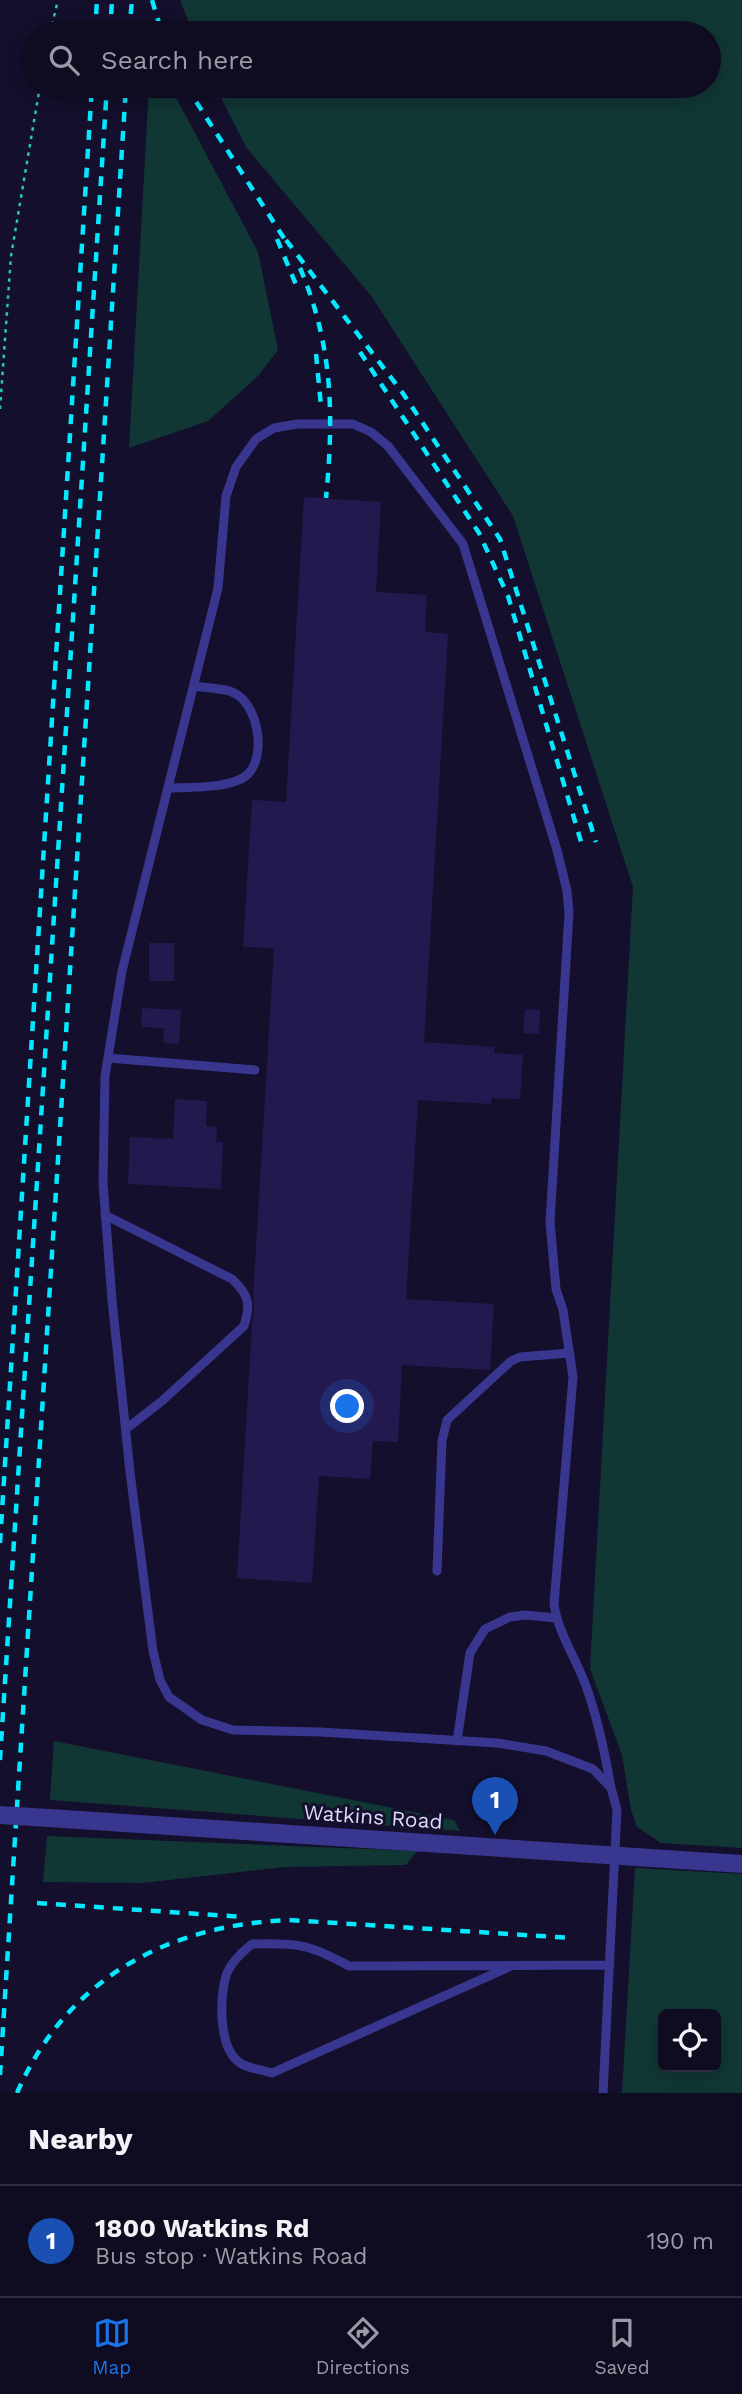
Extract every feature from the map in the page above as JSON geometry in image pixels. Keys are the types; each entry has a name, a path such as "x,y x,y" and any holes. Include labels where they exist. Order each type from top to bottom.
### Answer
{"street":[{"name":"Watkins Road","path":"0,1815 742,1864"}],"lane":[{"path":"603,2093 617,1810 602,1736 585,1684 556,1618 554,1604 573,1377 563,1310 556,1289 550,1223 569,913 566,891 544,804 463,544 388,446 371,432 353,424 297,424 274,428 256,439 236,467 226,496 218,588 122,971 105,1076 103,1170 106,1215 126,1429 153,1651 160,1680 169,1697 202,1720 233,1730 321,1732 497,1743 565,1756 593,1769 611,1788"},
{"path":"168,788 222,785 247,776 257,760 253,718 247,703 233,693 194,686"},
{"path":"108,1058 255,1070"},
{"path":"106,1215 232,1279 245,1291 249,1311 244,1326 162,1401 126,1429"},
{"path":"437,1571 442,1441 447,1420 511,1361 520,1357 570,1353"},
{"path":"457,1741 470,1653 485,1629 510,1618 525,1615 556,1618"},
{"path":"511,1966 272,2073 239,2063 227,2045 222,2024 227,1974 236,1958 252,1944 293,1943 320,1950 349,1966 610,1965"}],"path":[{"path":"53,21 58,0"},
{"path":"0,409 11,256 38,98"}],"green space":[{"path":"180,0 742,0 742,1848 661,1843 637,1827 631,1810 622,1755 590,1669 633,887 513,516 372,297 246,147 221,98 721,98 721,21 188,21"},
{"path":"148,98 176,98 258,252 278,350 258,376 208,421 129,448"},
{"path":"54,1741 454,1820 460,1831 50,1800"},
{"path":"47,1836 417,1851 406,1865 284,1867 142,1883 43,1882"},
{"path":"635,1868 742,1874 742,2093 622,2093"}],"building":[{"path":"304,497 381,502 376,592 427,595 425,632 448,634 424,1042 495,1047 494,1053 523,1055 520,1099 492,1098 491,1104 418,1100 406,1299 494,1304 490,1370 402,1365 398,1442 373,1441 370,1479 319,1476 312,1583 237,1578 274,948 243,947 252,800 286,802"},
{"path":"149,943 174,943 174,981 149,981"},
{"path":"142,1008 181,1010 179,1044 163,1043 164,1028 141,1027"},
{"path":"525,1009 540,1010 539,1034 523,1033"},
{"path":"175,1099 207,1101 206,1126 217,1127 216,1142 223,1142 221,1189 128,1184 130,1137 173,1139"}],"railway":[{"path":"96,21 97,0"},
{"path":"111,21 112,0"},
{"path":"130,21 132,0"},
{"path":"152,0 158,21"},
{"path":"0,1543 91,98"},
{"path":"0,1760 106,98"},
{"path":"0,2075 125,98"},
{"path":"194,98 289,246"},
{"path":"277,239 297,287"},
{"path":"286,240 402,392 500,539 596,842"},
{"path":"300,268 311,297 325,353 330,409 326,498"},
{"path":"360,352 479,533 508,596 582,845"},
{"path":"316,354 321,406"},
{"path":"37,1903 244,1917"},
{"path":"17,2093 38,2053 64,2018 93,1989 126,1965 163,1947 202,1933 245,1924 289,1920 572,1938"}],"place":[{"name":"1800 Watkins Rd","path":"495,1835"}]}
